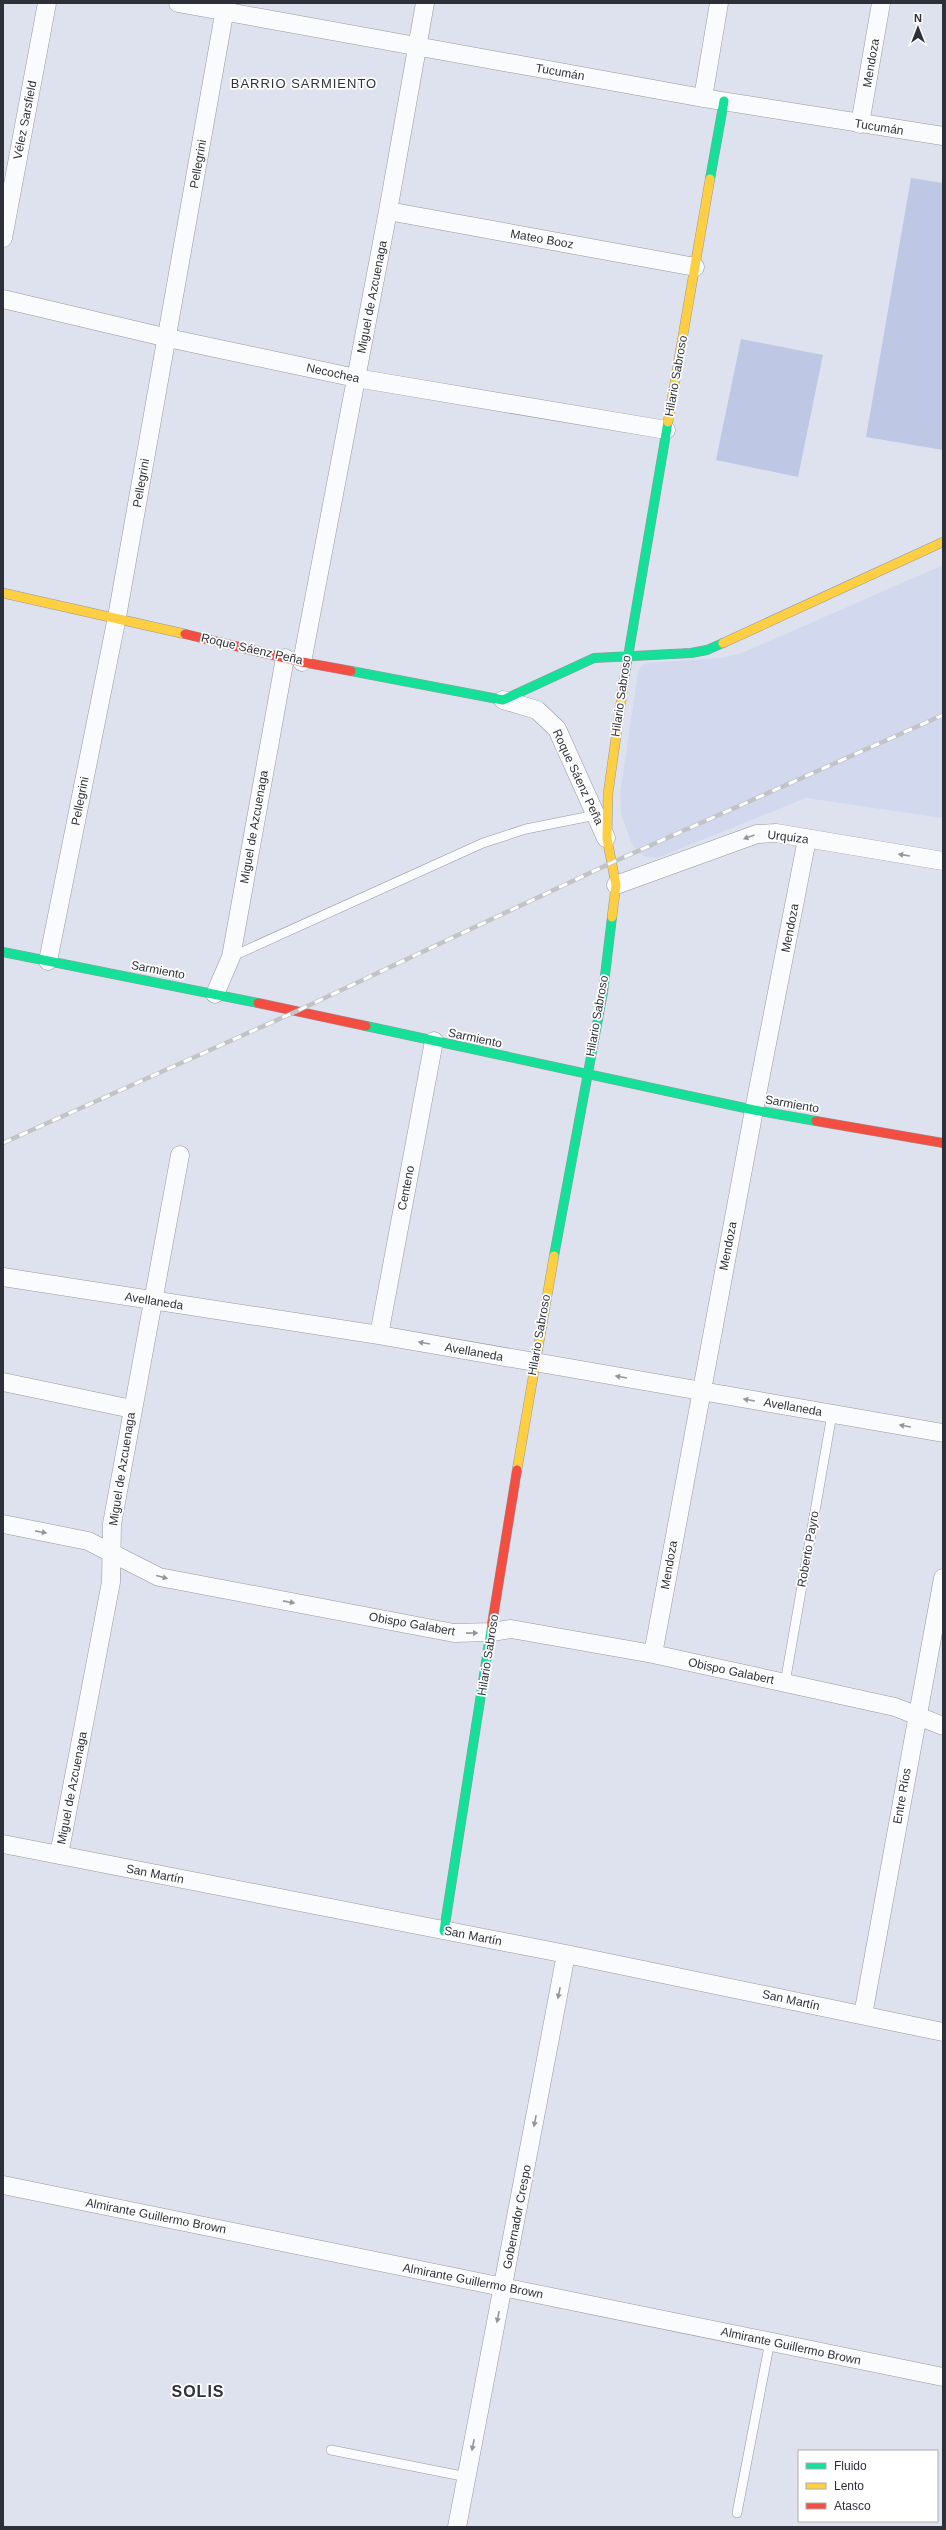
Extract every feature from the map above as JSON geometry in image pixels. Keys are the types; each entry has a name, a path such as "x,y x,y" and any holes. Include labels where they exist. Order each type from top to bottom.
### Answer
{"street":[{"name":"Vélez Sarsfield","path":"3,238 47,3"},
{"name":"Tucumán","path":"178,3 225,8 418,46 703,98 943,136"},
{"name":"Miguel de Azcuenaga","path":"215,994 231,957 356,378 388,211 425,3"},
{"path":"703,98 719,3"},
{"name":"Mendoza","path":"860,124 881,3"},
{"name":"Pellegrini","path":"48,961 117,617 168,338 225,8"},
{"name":"Hilario Sabroso","path":"444,1931 534,1362 586,1075 603,992 616,884 607,839 608,794 626,656 724,101"},
{"name":"Mateo Booz","path":"388,211 695,267"},
{"name":"Necochea","path":"3,299 168,338 356,378 666,430"},
{"path":"503,700 594,658 691,653 707,650 943,542"},
{"name":"Roque Sáenz Peña","path":"3,592 117,617 294,660 503,700 537,710 550,720 557,729 607,839"},
{"name":"Urquiza","path":"616,884 757,834 776,833 943,861"},
{"name":"Mendoza","path":"653,1654 754,1110 807,839"},
{"name":"Sarmiento","path":"3,952 215,994 754,1110 943,1143"},
{"name":"Centeno","path":"378,1335 434,1041"},
{"name":"Miguel de Azcuenaga","path":"59,1854 111,1582 112,1524 180,1155"},
{"name":"Avellaneda","path":"3,1277 378,1335 943,1433"},
{"path":"3,1382 132,1409"},
{"name":"Obispo Galabert","path":"3,1524 88,1541 112,1555 159,1577 454,1633 492,1632 511,1629 653,1654 895,1706 943,1726"},
{"name":"Entre Ríos","path":"863,2015 943,1578"},
{"name":"San Martín","path":"3,1844 566,1954 943,2032"},
{"name":"Gobernador Crespo","path":"457,2527 504,2287 566,1954"},
{"name":"Almirante Guillermo Brown","path":"3,2185 943,2377"}],"lane":[{"path":"231,957 484,843 526,829 596,815"},
{"name":"Roberto Payro","path":"785,1683 832,1414"},
{"path":"737,2513 770,2341"},
{"path":"331,2450 467,2477"}],"shaded area":[{"path":"911,178 943,183 943,450 866,437"},
{"path":"741,339 823,355 798,477 716,460"},
{"path":"943,565 943,818 806,798 657,858 645,857 638,852 631,842 621,813 620,794 638,672 641,667 646,663 721,658 742,653"}],"railway":[{"path":"3,1143 297,1011 611,863 943,715"}],"traffic: fast":[{"path":"710,179 724,101"},
{"path":"624,680 668,422"},
{"path":"351,671 503,700 594,658 691,653 707,650 723,643"},
{"path":"554,1256 603,992 612,917"},
{"path":"3,952 258,1003"},
{"path":"366,1026 754,1110 816,1121"},
{"path":"444,1931 492,1624"}],"traffic: slow":[{"path":"668,422 710,179"},
{"path":"723,643 943,542"},
{"path":"3,593 185,634"},
{"path":"612,917 616,885 607,839 608,794 624,680"},
{"path":"517,1470 554,1256"}],"traffic: jam":[{"path":"185,634 302,662 351,671"},
{"path":"258,1003 366,1026"},
{"path":"816,1121 943,1143"},
{"path":"492,1624 517,1470"}],"district":[{"name":"BARRIO SARMIENTO","path":"304,83"},
{"name":"SOLIS","path":"198,2391"}]}
